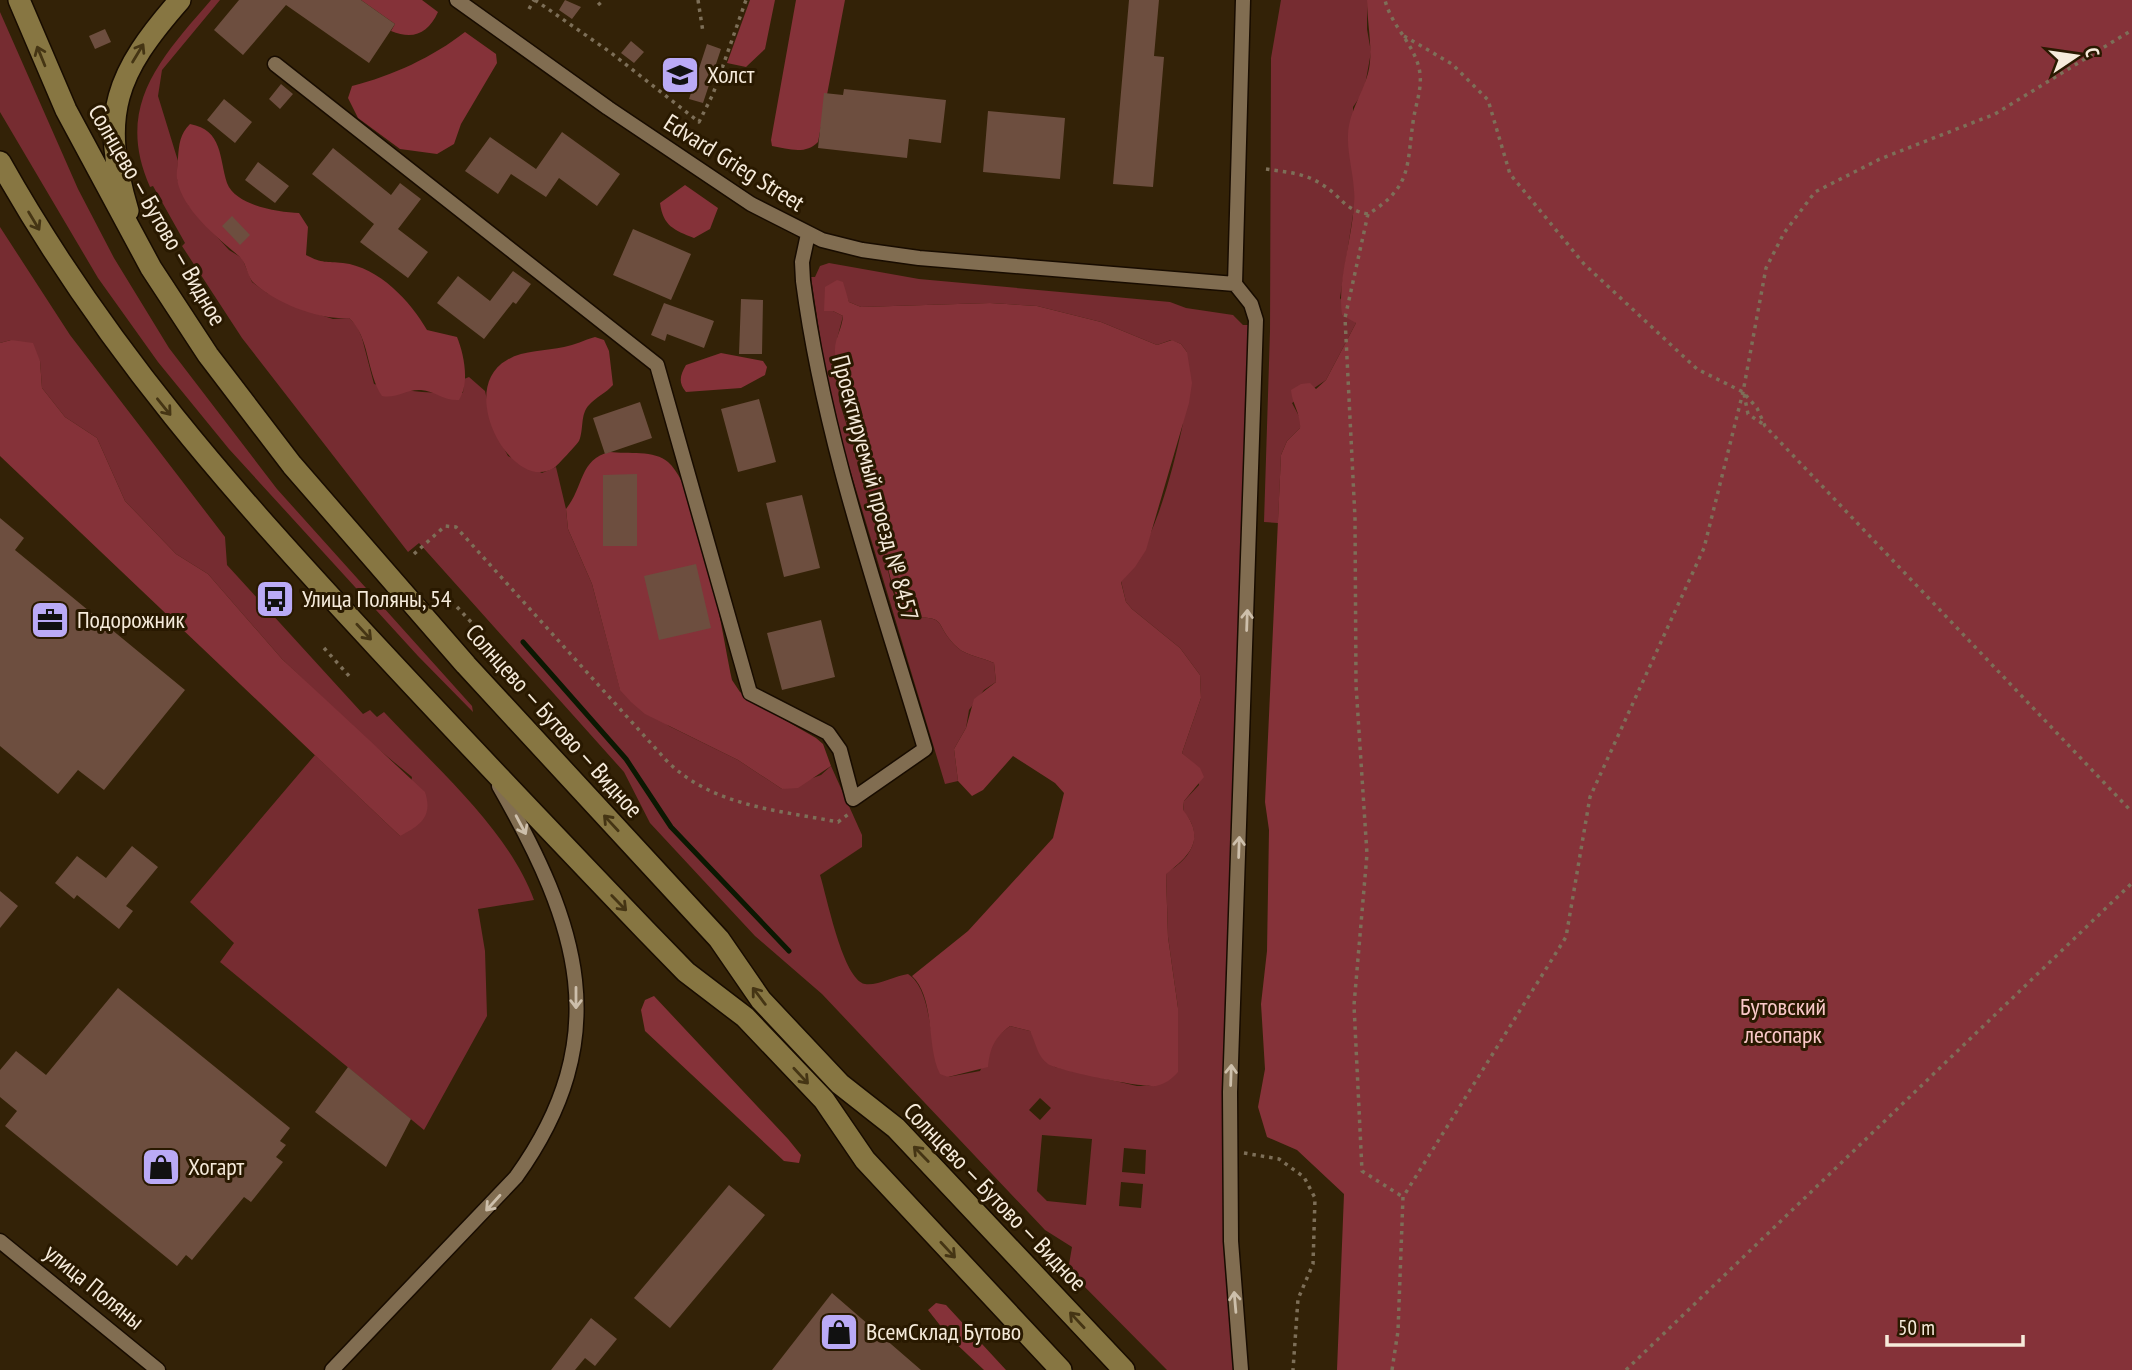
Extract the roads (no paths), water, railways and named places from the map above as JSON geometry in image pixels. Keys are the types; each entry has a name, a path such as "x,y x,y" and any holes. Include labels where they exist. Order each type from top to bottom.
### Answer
{"main road":[{"name":"Солнцево — Бутово — Видное","path":"19,0 66,110 150,268 208,355 292,465 475,675 719,939 761,1000 840,1084 896,1128 1124,1370"},
{"path":"150,268 122,190 116,162 115,116 123,82 137,53 180,0"},
{"path":"0,162 63,269 154,396 253,512 488,765 686,972 745,1017 824,1100 865,1160 1061,1370"}],"street":[{"name":"Edvard Grieg Street","path":"457,0 608,108 751,204 808,234 854,249 897,256 1235,284"},
{"path":"1241,1370 1231,1241 1230,1092 1256,320 1251,304 1235,284 1243,0"},
{"name":"Проектируемый проезд № 8457","path":"275,64 657,365 750,693 828,733 840,750 853,799 925,750 824,400 803,281 802,262 808,234"},
{"path":"331,1370 516,1177 552,1118 568,1071 575,1034 576,991 566,926 541,863 488,765"},
{"name":"улица Поляны","path":"0,1241 159,1370"}],"waterway":[{"path":"523,642 626,759 671,827 789,951"}],"place":[{"name":"Холст","path":"680,75"},
{"name":"Улица Поляны, 54","path":"275,599"},
{"name":"Подорожник","path":"50,620"},
{"name":"Хогарт","path":"161,1167"},
{"name":"ВсемСклад Бутово","path":"839,1332"}],"park label":[{"name":"Бутовский лесопарк","path":"1783,1021"}]}
